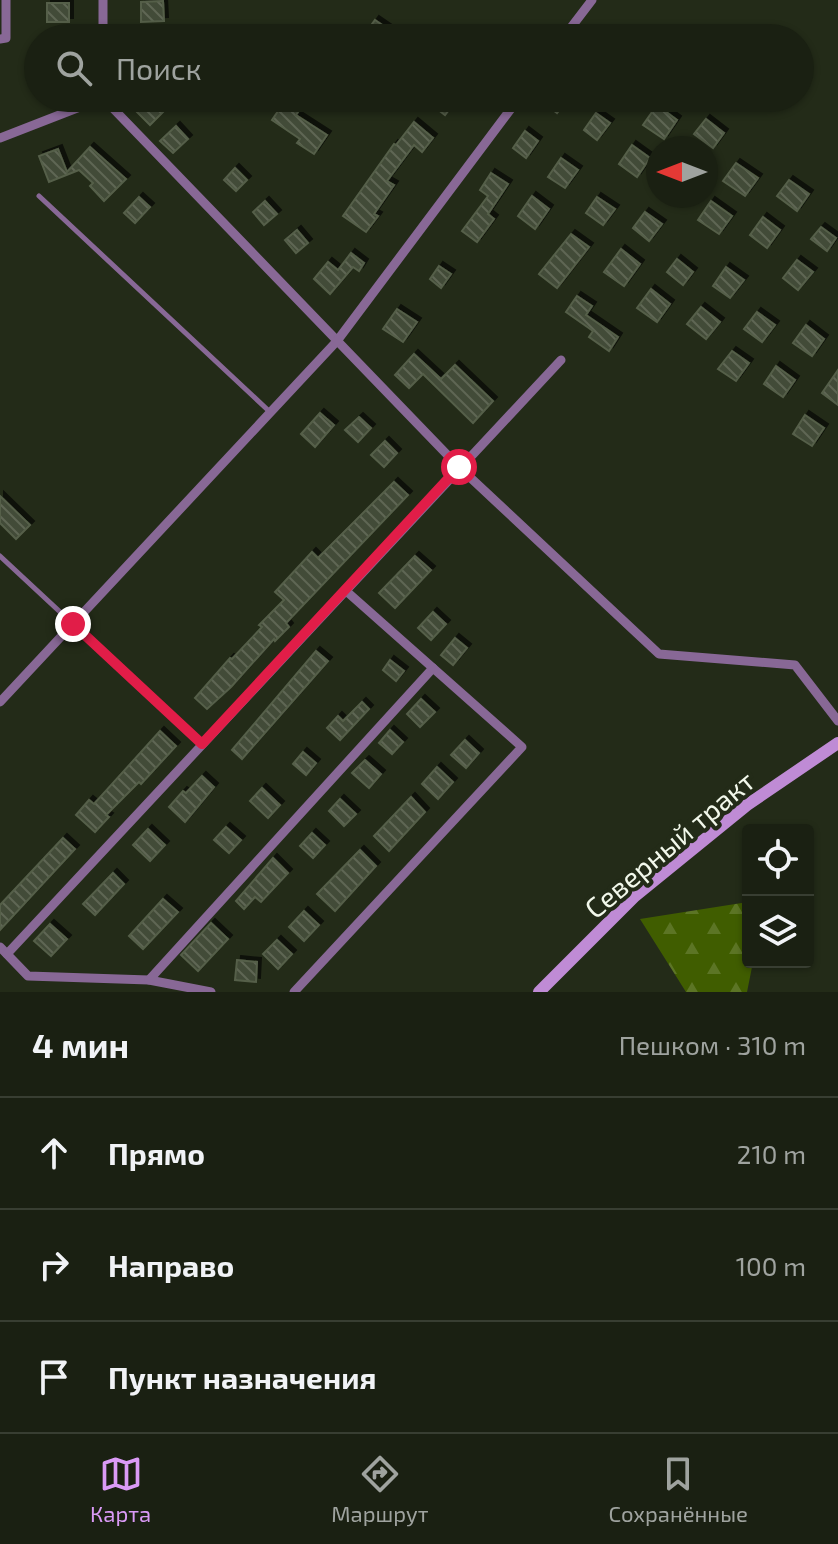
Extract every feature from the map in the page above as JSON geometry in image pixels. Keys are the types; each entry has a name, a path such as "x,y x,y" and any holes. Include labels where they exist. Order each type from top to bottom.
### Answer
{"main road":[{"name":"Северный тракт","path":"539,992 635,896 747,805 838,743"}],"street":[{"path":"0,39 6,38 6,0"},
{"path":"103,0 103,24"},
{"path":"574,24 592,0"},
{"path":"0,138 67,112"},
{"path":"116,112 459,467 659,654 795,665 838,721"},
{"path":"0,702 337,341 509,112"},
{"path":"211,992 149,980 28,976 4,950 202,744 561,360"},
{"path":"294,992 522,747 345,590"},
{"path":"149,980 433,668"}],"lane":[{"path":"39,196 270,413"},
{"path":"0,556 202,744"}],"green space":[{"path":"742,903 742,968 752,968 747,992 686,992 640,919"}],"building":[{"path":"163,1 164,21 141,22 141,2"},
{"path":"47,3 69,3 69,22 47,22"},
{"path":"137,112 163,112 150,125"},
{"path":"277,112 298,112 296,115 327,135 314,154 297,143 300,139 272,120"},
{"path":"652,112 666,112 677,120 666,136 660,136 643,125"},
{"path":"596,113 610,123 597,140 584,130"},
{"path":"706,119 724,133 718,141 718,136 694,134"},
{"path":"414,122 433,138 422,152 414,145 387,181 394,185 366,232 343,216 394,144"},
{"path":"176,126 188,139 173,153 160,141"},
{"path":"525,131 538,141 526,158 513,148"},
{"path":"632,145 646,155 646,164 637,177 619,164"},
{"path":"90,147 126,179 104,201 90,186 93,183 79,170 49,182 39,156 58,149 67,172"},
{"path":"561,158 578,170 565,188 548,177"},
{"path":"736,163 758,178 745,196 723,181"},
{"path":"235,168 247,180 236,191 224,180"},
{"path":"491,173 508,184 488,214 494,219 477,242 462,231 488,196 480,190"},
{"path":"789,180 809,194 797,211 777,196"},
{"path":"532,196 549,209 535,229 518,216"},
{"path":"139,197 150,207 135,223 124,213"},
{"path":"597,197 615,209 603,225 586,213"},
{"path":"265,201 277,214 264,225 253,212"},
{"path":"718,206 732,216 719,234 698,220 706,208"},
{"path":"645,212 662,224 649,241 633,228"},
{"path":"763,217 780,230 767,248 750,235"},
{"path":"821,227 836,238 827,251 811,239"},
{"path":"297,230 308,243 296,253 285,240"},
{"path":"571,234 589,247 557,288 539,274"},
{"path":"621,249 640,264 624,286 604,272"},
{"path":"351,253 364,263 359,271 353,267 330,294 314,279 328,262 338,270"},
{"path":"677,259 693,272 683,285 667,272"},
{"path":"797,260 813,272 798,290 783,278"},
{"path":"439,266 451,274 441,288 430,279"},
{"path":"726,267 744,280 730,298 713,286"},
{"path":"651,289 670,304 657,322 637,308"},
{"path":"577,296 592,306 586,315 618,337 609,351 589,337 593,331 566,312"},
{"path":"701,307 720,322 706,339 687,324"},
{"path":"397,309 417,322 403,342 383,329"},
{"path":"757,312 775,325 762,342 744,329"},
{"path":"806,325 824,339 812,356 793,343"},
{"path":"732,351 749,363 736,381 718,369"},
{"path":"414,354 441,379 455,365 493,401 473,423 423,374 409,388 395,375"},
{"path":"776,366 795,380 783,397 764,384"},
{"path":"838,370 838,405 822,393"},
{"path":"320,413 334,425 315,447 301,434"},
{"path":"805,415 824,428 812,446 793,434"},
{"path":"359,417 371,428 358,442 345,430"},
{"path":"385,441 397,453 384,467 371,455"},
{"path":"394,482 408,495 286,623 289,627 207,709 195,698 284,600 275,592 312,552 318,558"},
{"path":"0,496 30,525 16,539 0,523"},
{"path":"415,556 431,570 395,608 379,593"},
{"path":"433,612 446,624 431,640 418,628"},
{"path":"455,638 467,648 453,665 441,655"},
{"path":"316,651 328,661 242,759 232,750"},
{"path":"390,660 404,671 396,681 383,670"},
{"path":"421,699 435,712 420,727 407,714"},
{"path":"362,702 369,709 340,740 327,728 338,716 343,721"},
{"path":"390,730 403,742 392,754 379,743"},
{"path":"160,731 176,746 141,784 139,782 106,815 109,817 95,832 76,815 89,800 94,804"},
{"path":"465,740 479,753 466,768 451,755"},
{"path":"303,752 316,763 306,775 293,764"},
{"path":"365,760 381,774 369,788 352,773"},
{"path":"437,767 453,782 438,799 422,784"},
{"path":"202,776 214,787 185,822 169,807"},
{"path":"262,788 280,805 268,818 250,801"},
{"path":"411,797 425,812 389,851 374,836"},
{"path":"340,799 356,814 344,826 329,811"},
{"path":"226,827 241,840 229,853 214,840"},
{"path":"148,829 165,845 150,861 133,845"},
{"path":"312,833 325,845 313,858 300,846"},
{"path":"63,838 75,849 0,930 0,905"},
{"path":"360,850 376,866 335,911 317,894"},
{"path":"273,858 288,873 261,902 255,897 244,909 236,901"},
{"path":"113,873 124,884 95,915 83,904"},
{"path":"163,899 178,912 143,949 129,936"},
{"path":"304,911 319,925 304,941 289,927"},
{"path":"211,923 228,939 198,971 181,955"},
{"path":"50,924 67,939 51,956 34,941"},
{"path":"277,940 292,954 278,969 263,954"},
{"path":"237,960 257,962 256,982 235,980"}],"route":[{"path":"73,624 202,744 459,467"}]}
